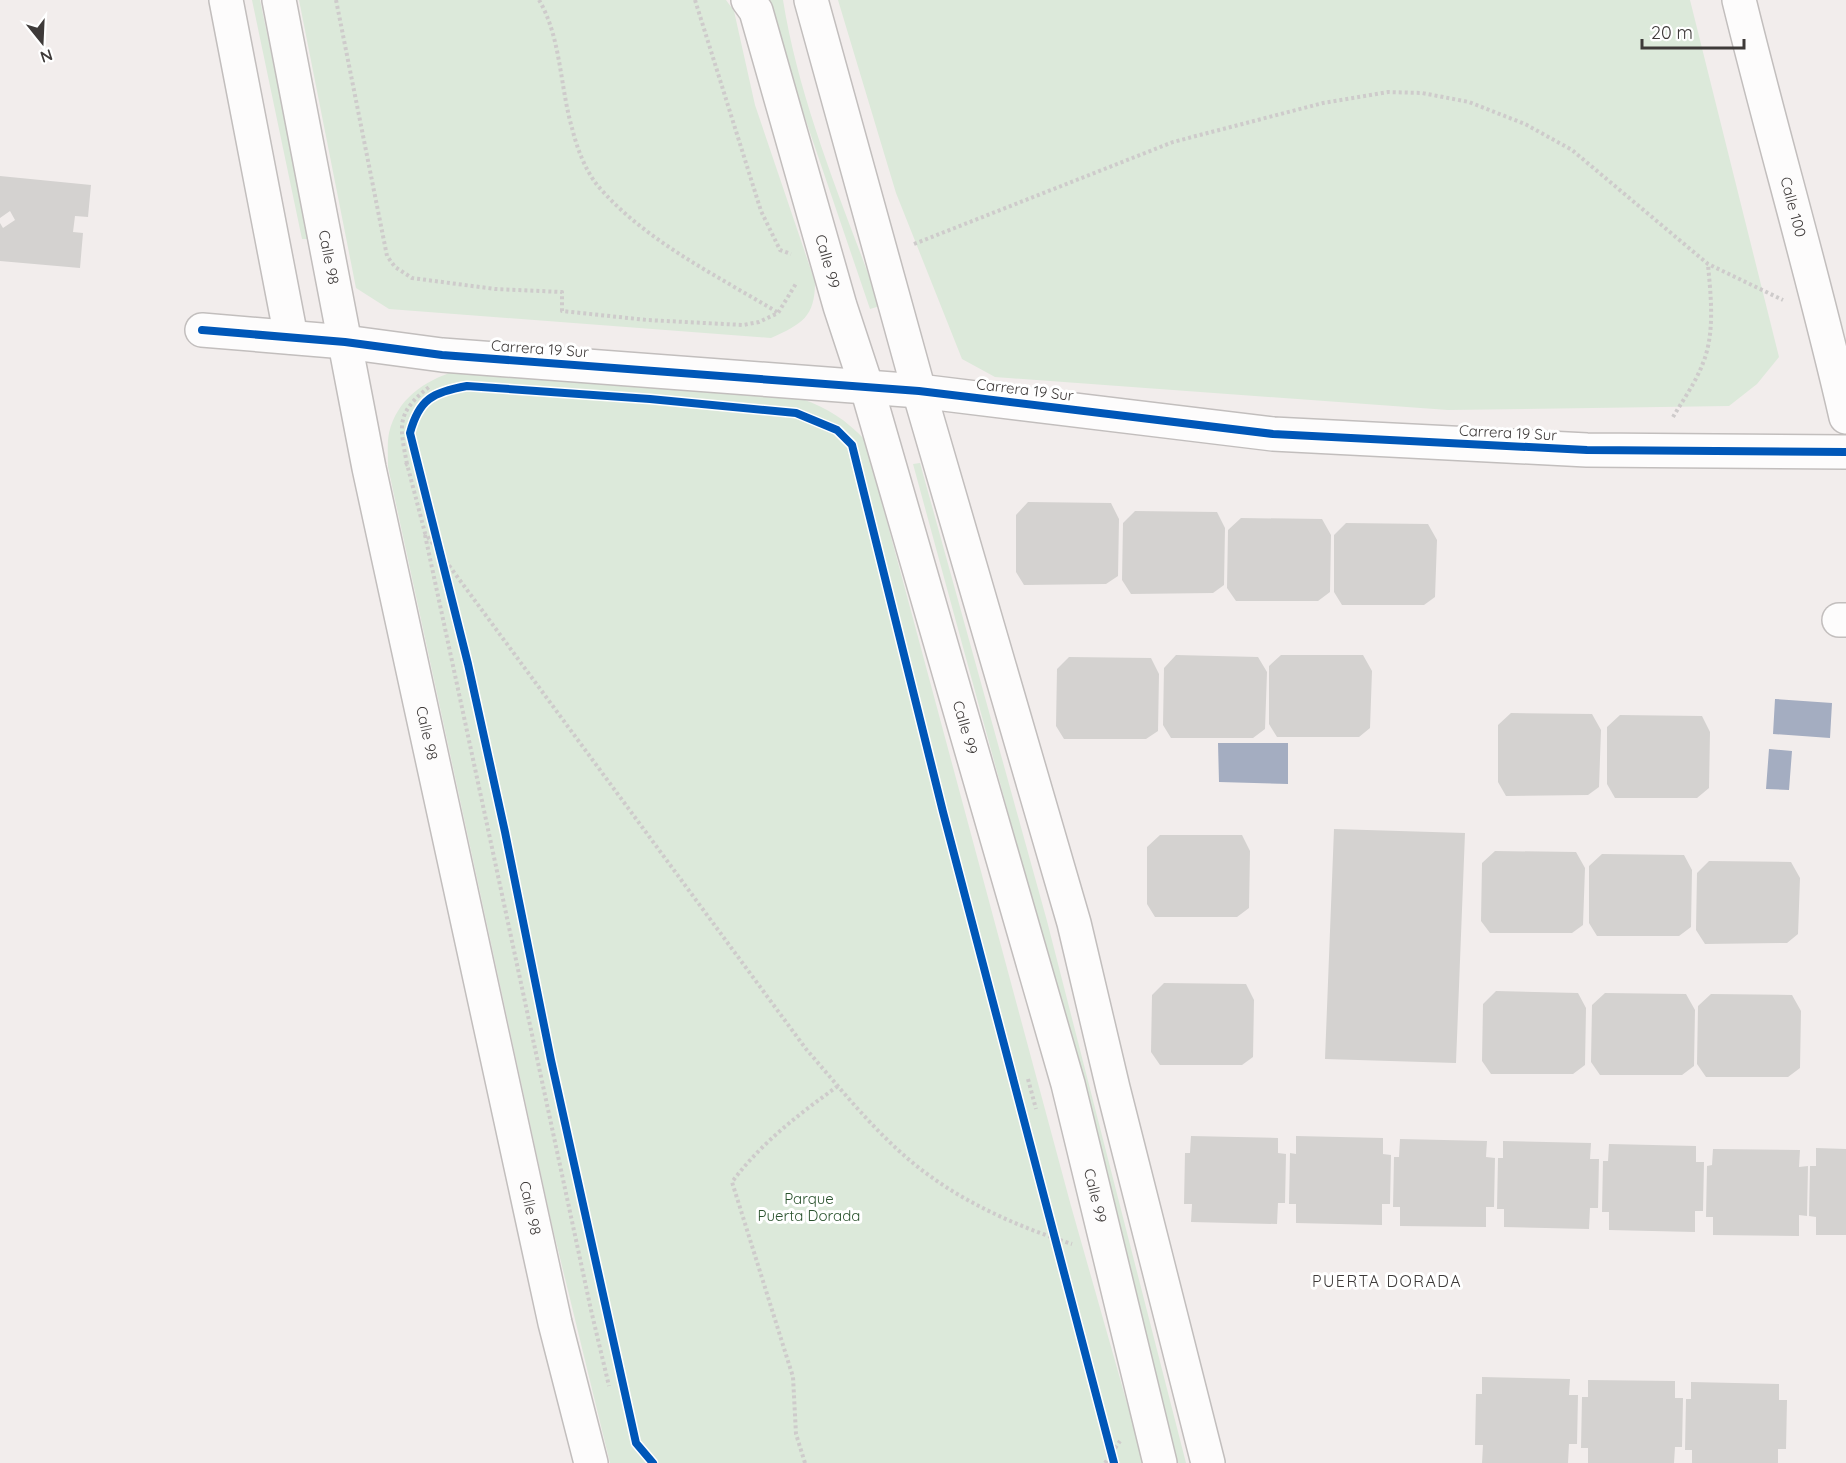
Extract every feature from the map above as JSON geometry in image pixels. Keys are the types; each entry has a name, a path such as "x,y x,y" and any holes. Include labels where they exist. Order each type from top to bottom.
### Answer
{"street":[{"path":"226,0 291,337"},
{"name":"Calle 98","path":"279,0 369,468 555,1323 591,1463"},
{"name":"Calle 99","path":"748,0 756,10 840,306 867,388 1068,1084 1160,1463"},
{"path":"810,0 919,391 1074,923 1113,1088 1209,1463"},
{"name":"Calle 100","path":"1739,0 1770,128 1824,320 1846,417"},
{"name":"Carrera 19 Sur","path":"202,330 345,342 442,355 919,391 1273,434 1587,450 1846,452"}],"path":[{"path":"336,0 387,256 395,267 412,278 495,289 562,292 562,311 647,320 743,325 759,322 778,313 797,285 798,276"},
{"path":"539,0 552,32 566,107 579,152 597,184 627,215 669,245 778,313"},
{"path":"695,0 761,211 780,250 799,257"},
{"path":"883,256 1173,142 1323,103 1388,92 1422,93 1469,102 1525,124 1572,150 1708,264 1824,320"},
{"path":"1654,450 1703,364 1709,341 1711,295 1708,264"},
{"path":"433,384 416,398 404,415 400,427 425,533 591,1310 612,1398"},
{"path":"416,412 429,398 437,394"},
{"path":"413,423 410,433 445,576"},
{"path":"369,468 407,464"},
{"path":"425,533 778,1011 870,1122 913,1164 971,1203 1053,1238 1110,1257"},
{"path":"1027,1073 1039,1119"},
{"path":"805,1463 796,1434 793,1377 732,1182 746,1163 777,1132 838,1086"},
{"path":"1050,1227 1056,1248"},
{"path":"1069,1233 1075,1255"},
{"path":"1105,1463 1125,1434"},
{"path":"1108,1443 1114,1463"}],"green space":[{"path":"252,0 260,0 310,239 302,239"},
{"path":"299,0 726,0 734,11 755,105 815,282 812,304 805,318 771,338 389,309 356,288"},
{"path":"770,0 783,0 800,78 824,155 880,306 870,309 802,109"},
{"path":"838,0 1690,0 1779,357 1757,384 1729,406 1448,410 995,377 962,359 896,193"},
{"name":"Parque Puerta Dorada","path":"455,371 802,399 836,415 865,440 1071,1206 1144,1463 610,1463 552,1225 388,467 389,433 398,410 413,393 423,386"},
{"path":"920,463 1047,921 1186,1463 1175,1463 1038,922 913,464"}],"water":[{"path":"1775,699 1832,703 1830,738 1773,734"},
{"path":"1218,743 1288,743 1288,784 1219,782"},
{"path":"1769,749 1792,751 1789,790 1766,789"}],"building":[{"path":"0,176 91,185 88,217 75,216 73,232 83,233 80,268 0,261 0,223 3,228 15,220 10,211 0,218"},
{"path":"1028,502 1111,503 1119,519 1118,576 1106,584 1024,585 1016,572 1016,515"},
{"path":"1135,511 1217,512 1225,528 1224,585 1213,593 1131,594 1122,580 1123,523"},
{"path":"1241,518 1322,519 1331,535 1330,592 1318,601 1236,601 1227,588 1228,530"},
{"path":"1346,523 1428,524 1437,540 1435,597 1424,605 1342,605 1334,592 1334,535"},
{"path":"1176,655 1258,657 1267,672 1265,729 1253,738 1171,738 1163,725 1164,668"},
{"path":"1281,655 1363,655 1372,671 1370,728 1359,737 1277,737 1269,724 1269,666"},
{"path":"1069,657 1151,658 1159,674 1158,731 1146,739 1064,739 1056,726 1057,669"},
{"path":"1511,713 1592,714 1601,730 1599,787 1588,795 1506,796 1498,782 1498,725"},
{"path":"1620,715 1702,716 1710,732 1709,788 1697,798 1615,798 1607,784 1607,727"},
{"path":"1334,829 1465,833 1456,1063 1325,1059"},
{"path":"1160,835 1242,835 1250,851 1249,908 1237,917 1155,917 1147,904 1147,847"},
{"path":"1495,851 1576,852 1585,868 1583,925 1572,933 1490,933 1481,921 1482,863"},
{"path":"1602,854 1684,855 1692,870 1691,927 1679,936 1597,936 1589,923 1589,866"},
{"path":"1709,861 1791,862 1800,878 1798,934 1787,943 1705,944 1696,930 1697,873"},
{"path":"1164,983 1246,984 1254,1000 1253,1057 1242,1065 1160,1065 1151,1052 1152,995"},
{"path":"1496,991 1578,993 1586,1008 1585,1065 1573,1074 1491,1074 1482,1061 1483,1004"},
{"path":"1605,993 1686,994 1695,1010 1694,1066 1682,1075 1600,1075 1591,1062 1592,1005"},
{"path":"1711,994 1792,995 1801,1011 1800,1068 1788,1077 1706,1077 1697,1064 1698,1006"},
{"path":"1191,1136 1278,1138 1278,1153 1286,1154 1285,1203 1278,1203 1277,1224 1191,1222 1192,1204 1184,1204 1185,1153 1190,1153"},
{"path":"1296,1136 1383,1138 1383,1154 1391,1155 1390,1204 1382,1204 1382,1225 1296,1223 1296,1204 1289,1204 1290,1153 1296,1154"},
{"path":"1400,1139 1487,1141 1486,1157 1495,1158 1494,1207 1486,1207 1486,1227 1400,1226 1400,1207 1393,1207 1394,1157 1399,1157"},
{"path":"1503,1141 1591,1143 1590,1159 1599,1159 1598,1208 1590,1208 1589,1229 1504,1227 1504,1209 1497,1209 1498,1158 1503,1158"},
{"path":"1609,1144 1696,1146 1696,1162 1704,1162 1703,1211 1695,1211 1695,1232 1609,1230 1609,1212 1602,1212 1603,1161 1608,1161"},
{"path":"1816,1148 1846,1149 1846,1235 1816,1235 1816,1217 1809,1216 1810,1166 1816,1166"},
{"path":"1713,1149 1800,1150 1799,1167 1808,1166 1807,1216 1799,1215 1799,1236 1713,1235 1713,1217 1706,1217 1707,1166 1712,1165"},
{"path":"1482,1377 1570,1379 1569,1395 1578,1395 1577,1444 1569,1444 1568,1463 1482,1463 1483,1445 1475,1445 1476,1394 1482,1394"},
{"path":"1588,1380 1675,1381 1675,1398 1683,1398 1682,1447 1675,1447 1674,1463 1588,1463 1588,1448 1581,1448 1582,1397 1588,1397"},
{"path":"1691,1382 1779,1384 1779,1400 1787,1400 1786,1449 1778,1449 1778,1463 1692,1463 1692,1450 1685,1450 1686,1399 1691,1399"}],"cycle path":[{"path":"202,330 345,342 442,355 919,391 1273,434 1587,450 1846,452"},
{"path":"653,1463 636,1443 551,1060 468,664 410,433 418,412 429,399 445,391 467,386 650,399 796,413 837,430 852,445 943,812 1114,1463"}],"district":[{"name":"PUERTA DORADA","path":"1387,1281"}]}
